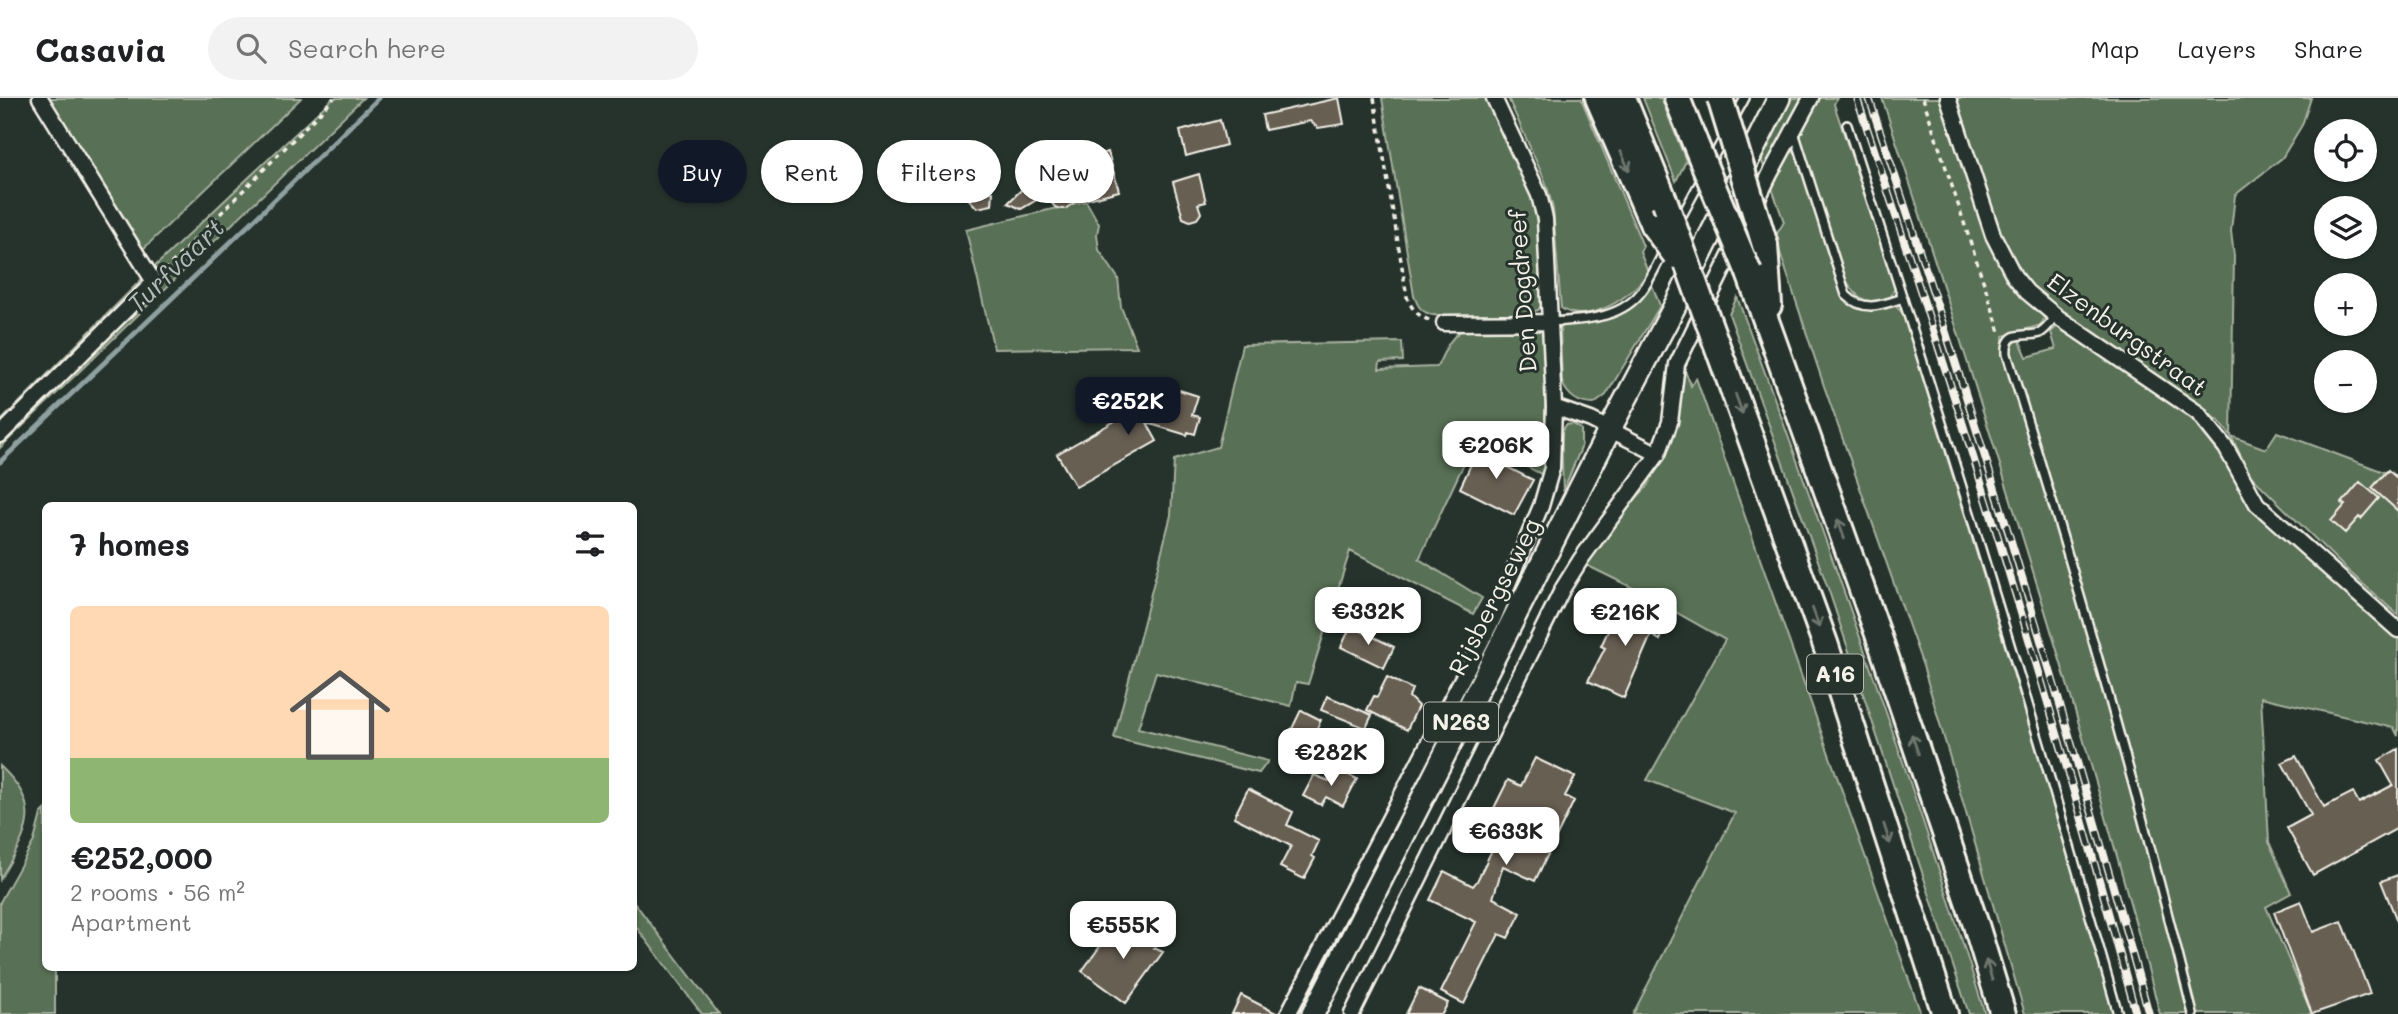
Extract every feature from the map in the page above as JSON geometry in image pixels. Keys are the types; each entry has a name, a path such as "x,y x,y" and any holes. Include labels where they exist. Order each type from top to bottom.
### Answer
{"highway":[{"name":"A16","path":"1598,98 1653,225 1691,276"},
{"name":"A16","path":"1623,98 1665,202 1825,643 1945,1014"},
{"name":"A16","path":"1677,98 1771,330 1878,634 1976,925 2003,1014"},
{"name":"A16","path":"1720,98 1765,245 1771,330"}],"main road":[{"name":"Rijsbergseweg","path":"1313,1014 1779,98"}],"street":[{"path":"0,435 154,282 40,98"},
{"name":"Den Dogdreef","path":"1494,98 1539,195 1545,219 1554,407"},
{"path":"1352,1014 1563,588 1658,454 1670,422 1677,364 1770,174 1811,98"},
{"name":"Elzenburgstraat","path":"1948,98 1993,235 2014,276 2027,292 2056,316 2198,413 2226,448 2257,503 2398,630"},
{"path":"1444,323 1548,322"},
{"path":"1554,407 1610,429 1658,454"},
{"name":"Rijsbergseweg","path":"1287,1014 1494,617 1541,506 1552,468 1554,407"}],"lane":[{"path":"1548,322 1598,318 1636,298 1745,98"},
{"path":"1847,125 2057,796 2118,1014"},
{"path":"1794,131 1846,295 1852,301 1865,306 1903,298"},
{"path":"2056,316 2046,329 2039,333 2025,333 2009,341 2007,354 2070,555 2121,735 2193,1014"}],"path":[{"path":"154,282 334,98"},
{"path":"1374,98 1407,297 1411,309 1420,316 1444,323"},
{"path":"1923,98 1999,330 2009,341"}],"green space":[{"path":"45,98 301,98 138,254"},
{"path":"333,98 363,98 0,448 0,422 149,272"},
{"path":"1382,98 1489,98 1528,185 1539,219 1543,303 1538,310 1464,317 1435,315 1420,308 1414,296"},
{"path":"1508,98 1581,98 1643,246 1640,252 1648,272 1632,290 1609,306 1584,314 1561,308 1553,209 1546,183"},
{"path":"1643,98 1661,98 1686,161 1676,181"},
{"path":"1788,98 1803,98 1765,170 1759,153"},
{"path":"1818,98 1837,98 1834,104 1895,287 1891,297 1876,301 1864,300 1846,280 1801,143 1804,123"},
{"path":"1882,98 1943,98 1990,238 2043,315 2041,325 2003,336 2003,353 2054,514 2121,749 2189,1014 2160,1014 2063,669"},
{"path":"1954,98 2311,98 2302,125 2282,158 2235,195 2231,231 2234,256 2231,436 2219,421 2050,306 2028,286 2008,254"},
{"path":"1795,151 1834,265 1854,304 1893,304 1903,313 2082,898 2114,1014 2025,1014 1923,666 1824,386 1775,237 1784,222 1772,188 1787,157"},
{"path":"1087,203 1099,224 1099,250 1118,278 1121,307 1137,347 994,349 966,230"},
{"path":"1652,285 1660,306 1606,395 1594,404 1574,399 1562,382 1560,328 1610,318 1633,304"},
{"path":"1737,297 1866,654 1985,1014 1969,1014 1830,594 1729,314"},
{"path":"2059,325 2189,411 2225,452 2237,481 2398,636 2398,736 2394,728 2261,697 2269,842 2291,893 2266,907 2312,1014 2197,1014 2128,747 2010,353 2012,345 2019,339 2027,357 2056,349 2051,332"},
{"path":"1468,327 1538,327 1543,333 1545,348 1545,476 1475,440 1419,559 1482,598 1473,614 1350,551 1308,684 1296,682 1291,706 1156,672 1138,728 1268,761 1259,773 1114,738 1171,515 1174,460 1218,447 1242,345 1402,342 1403,361 1380,362 1379,369 1437,367 1452,339"},
{"path":"1684,368 1691,386 1696,378 1921,1014 1633,1014 1735,813 1647,780 1725,640 1631,587 1580,562 1593,543 1647,487 1665,450"},
{"path":"1573,424 1581,429 1581,448 1563,491 1561,433 1566,425"},
{"path":"2277,432 2398,475 2398,615 2345,568 2251,476 2231,436 2266,449"},
{"path":"0,766 23,795 27,821 18,848 0,879"},
{"path":"41,814 42,971 55,971 55,1014 0,1014 0,902 34,841"},
{"path":"637,906 719,1014 702,1014 637,928"}],"building":[{"path":"1339,98 1344,124 1318,128 1310,121 1265,130 1262,115"},
{"path":"1220,120 1226,145 1186,156 1180,131"},
{"path":"1114,173 1119,191 1114,192"},
{"path":"1199,174 1206,202 1198,204 1201,213 1197,219 1190,221 1183,218 1173,182"},
{"path":"1015,196 1015,203 1031,203 1021,209 1008,203"},
{"path":"972,203 992,203 992,205 977,208"},
{"path":"1052,203 1074,203 1065,209 1055,207"},
{"path":"1176,389 1198,396 1192,415 1200,417 1195,434 1188,432 1187,435 1147,423 1157,441 1076,487 1057,454 1138,408 1140,412 1161,400 1172,403"},
{"path":"1480,445 1510,460 1507,467 1533,480 1514,515 1460,488"},
{"path":"2388,470 2398,479 2398,511 2372,488"},
{"path":"2360,482 2379,498 2345,533 2331,521"},
{"path":"1615,604 1650,622 1657,610 1671,617 1660,640 1651,635 1624,698 1588,681 1605,648 1601,646 1609,629 1604,626"},
{"path":"1351,626 1394,647 1384,668 1341,647"},
{"path":"1387,677 1412,689 1409,697 1418,706 1407,730 1367,710"},
{"path":"1327,696 1372,715 1366,728 1321,710"},
{"path":"1301,710 1321,720 1309,745 1289,735"},
{"path":"2398,749 2398,828 2313,875 2287,828 2311,815 2282,763 2296,756 2324,807 2353,792 2359,803 2393,785 2379,760"},
{"path":"1535,758 1575,777 1565,796 1574,801 1535,881 1503,866 1493,898 1521,913 1508,938 1499,934 1464,1004 1441,992 1476,922 1430,900 1444,871 1473,886 1477,881 1509,815 1494,808 1508,780 1521,786"},
{"path":"1335,768 1357,779 1343,806 1326,797 1321,805 1303,796 1314,775 1329,781"},
{"path":"1248,789 1293,812 1287,825 1319,841 1312,856 1315,858 1304,879 1280,867 1291,846 1234,817"},
{"path":"2398,875 2398,921 2397,921 2381,881"},
{"path":"2301,901 2313,932 2342,921 2370,994 2312,1014 2274,912"},
{"path":"1121,918 1157,944 1154,948 1163,952 1126,1003 1082,971"},
{"path":"1419,988 1448,1003 1442,1014 1406,1014"},
{"path":"1241,995 1278,1014 1232,1014"}],"waterway":[{"name":"Turfvaart","path":"0,462 379,98"}],"railway":[{"path":"1857,98 2003,554 2072,784 2136,1014"},
{"path":"1869,98 2015,554 2149,1014"}]}
